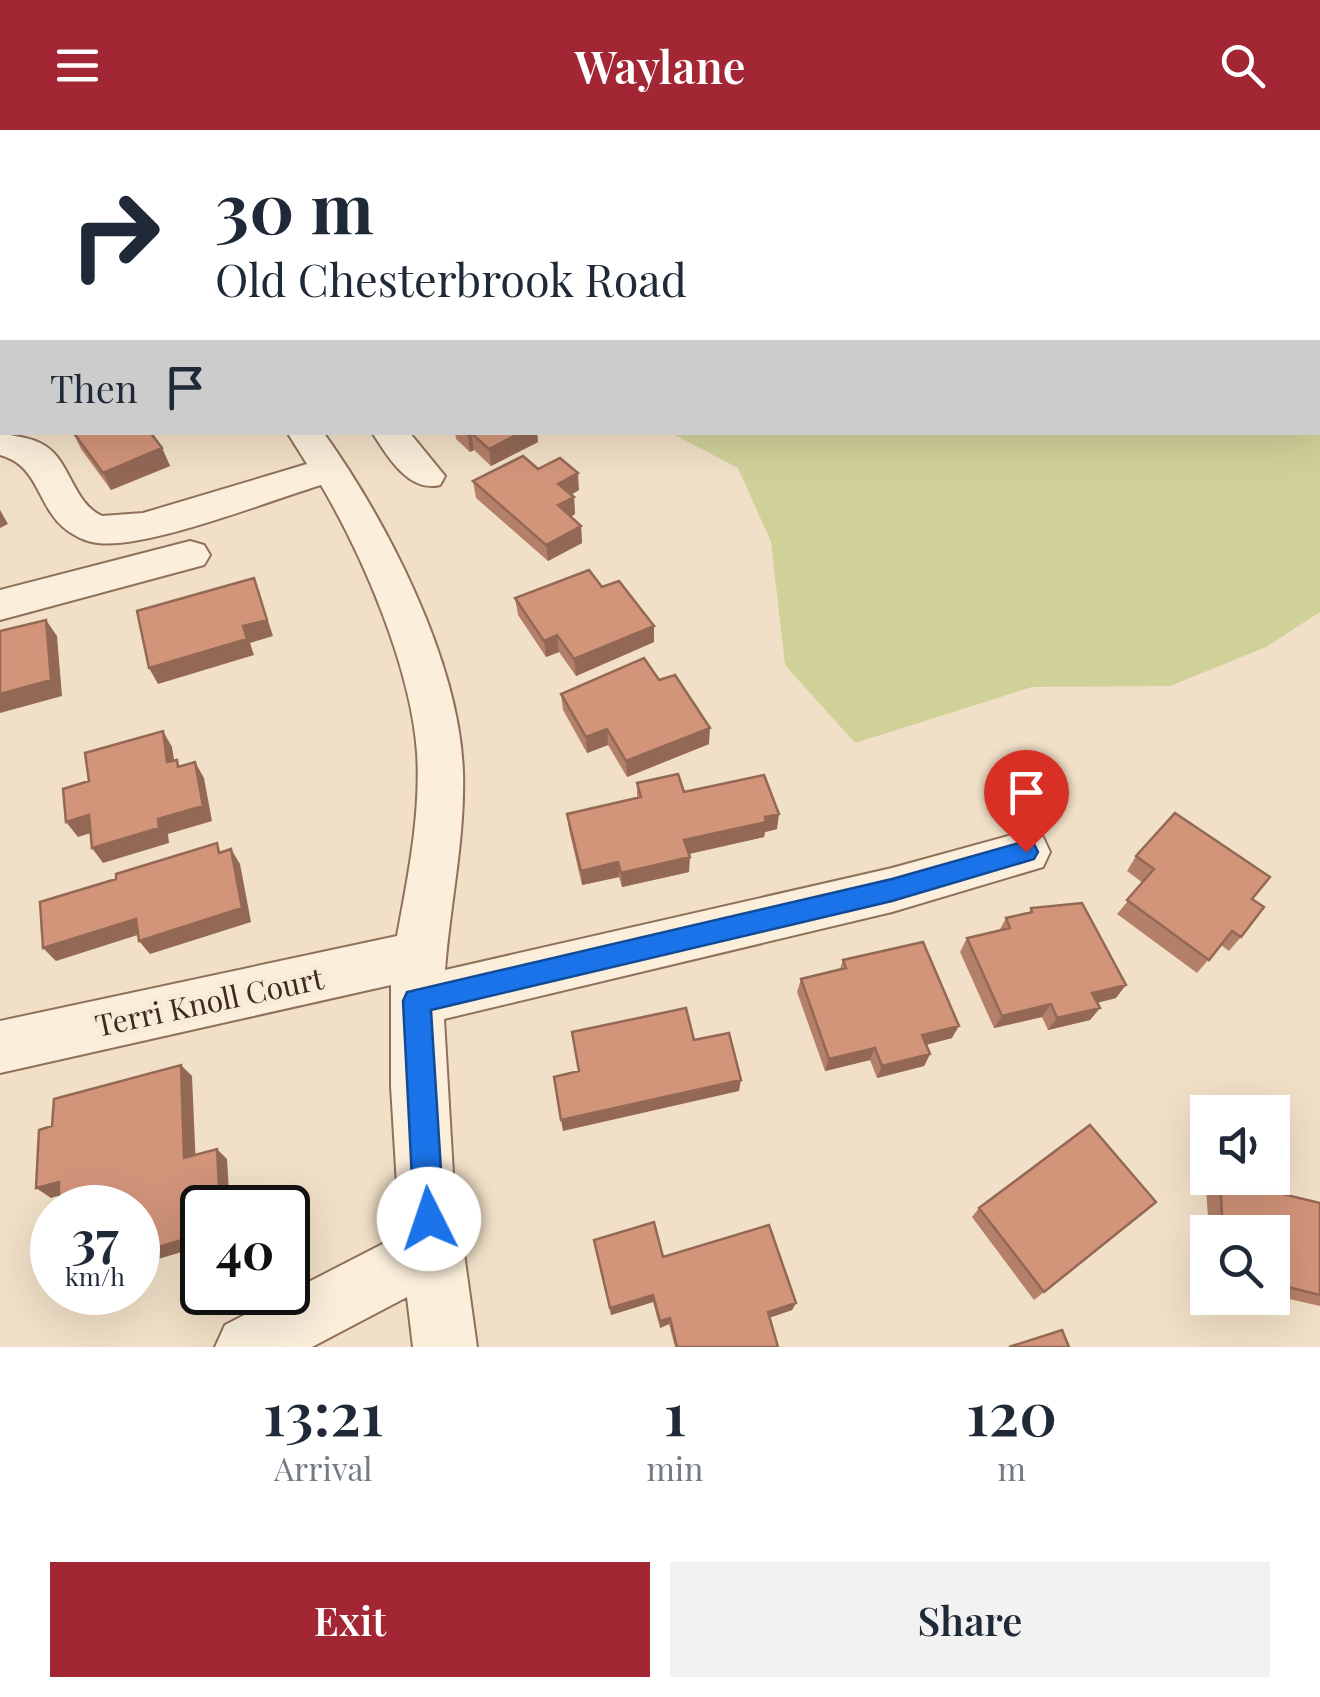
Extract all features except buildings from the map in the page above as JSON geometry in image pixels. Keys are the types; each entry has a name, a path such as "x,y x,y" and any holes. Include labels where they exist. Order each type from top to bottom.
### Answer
{"street":[{"path":"392,435 427,476"},
{"path":"0,444 39,459 71,513 82,523 100,530 144,526 318,451 383,561 410,632 431,708 440,762 437,838 418,978 431,1252 445,1347"},
{"path":"0,605 190,554"},
{"name":"Terri Knoll Court","path":"0,1048 418,978 892,890 1026,852"},
{"path":"248,1347 431,1252"}],"green space":[{"path":"675,435 1320,435 1320,612 1266,647 1170,686 1032,687 855,743 785,665 771,542 738,468"}],"route":[{"path":"429,1219 417,1001 892,890 1026,852"}]}
